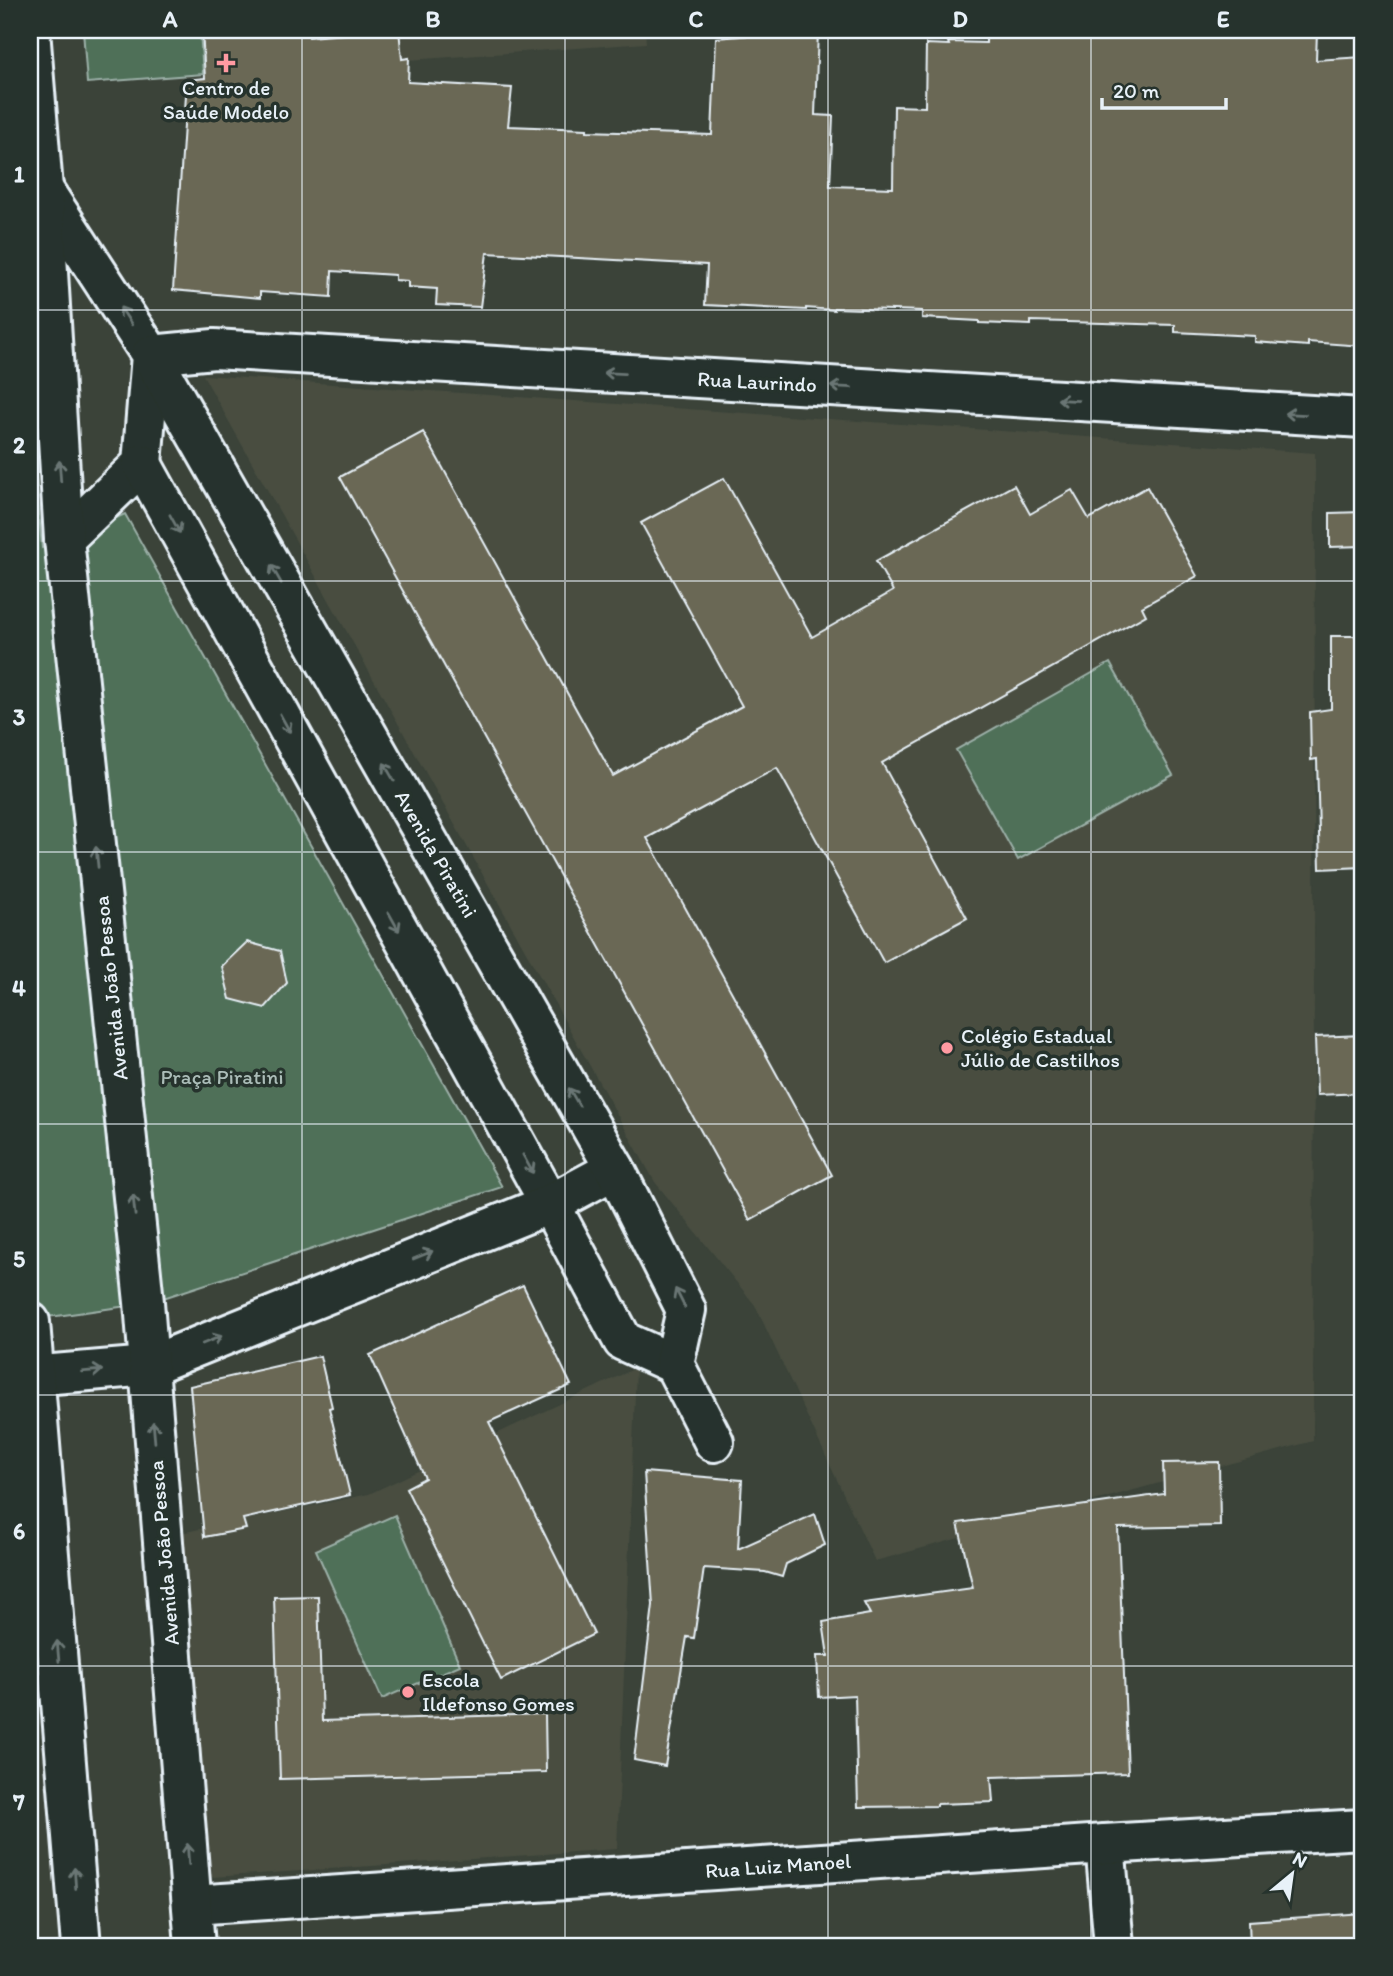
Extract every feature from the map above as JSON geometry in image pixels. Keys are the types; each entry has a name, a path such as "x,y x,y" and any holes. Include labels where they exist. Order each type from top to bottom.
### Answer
{"street":[{"name":"Avenida João Pessoa","path":"30,30 43,189 64,539 144,1302 195,1946"},
{"name":"Avenida Piratini","path":"43,189 152,355 615,1168 686,1310 674,1364"},
{"name":"Rua Laurindo","path":"152,355 214,349 1363,418"},
{"path":"152,355 142,464 550,1204 622,1341 674,1364 714,1442"},
{"path":"64,539 142,464"},
{"path":"32,1376 149,1366 550,1204 615,1168"},
{"path":"30,1322 32,1376 81,1946"},
{"name":"Rua Luiz Manoel","path":"192,1905 1363,1829"},
{"path":"1105,1844 1115,1946"}],"shaded area":[{"name":"Centro de Saúde Modelo","path":"83,30 645,30 646,43 87,83"},
{"name":"Colégio Estadual Júlio de Castilhos","path":"203,375 1315,453 1313,1441 875,1561 755,1305 655,1182"},
{"name":"Escola Ildefonso Gomes","path":"636,1368 617,1849 212,1877 176,1534 369,1494"}],"green space":[{"path":"83,30 200,30 203,74 87,83"},
{"name":"Praça Piratini","path":"30,407 42,548 63,542 125,514 502,1187 148,1303 57,1316 30,1317"},
{"path":"1110,663 1173,775 1018,860 956,750"},
{"path":"395,1515 460,1665 382,1699 316,1550"}],"building":[{"path":"202,30 309,30 309,37 399,30 402,59 409,58 408,82 512,88 508,126 712,135 716,38 818,30 815,115 833,116 830,186 893,188 894,106 925,107 926,44 986,43 986,32 1152,35 1152,30 1317,31 1316,60 1363,57 1363,346 1255,342 1255,336 1175,332 1175,325 1031,321 1031,325 979,323 922,318 922,311 834,308 806,310 705,305 707,265 487,253 480,307 436,305 437,289 408,287 408,281 395,280 395,275 332,271 331,297 260,292 260,298 173,290 187,80 205,78"},
{"path":"423,432 613,776 742,706 641,523 724,478 812,637 893,591 876,561 1014,485 1030,514 1072,490 1089,519 1147,487 1197,576 1142,607 1146,615 882,763 967,918 884,963 777,768 647,838 832,1175 750,1220 340,477"},
{"path":"1363,512 1363,546 1330,547 1330,513"},
{"path":"1331,636 1363,636 1363,867 1320,869 1317,759 1311,760 1310,712 1331,709"},
{"path":"247,942 280,951 287,983 265,1008 230,999 222,966"},
{"path":"1363,1035 1363,1093 1317,1095 1315,1037"},
{"path":"523,1285 571,1385 489,1422 594,1634 501,1680 406,1488 425,1478 370,1355"},
{"path":"320,1356 332,1407 329,1408 350,1495 243,1519 246,1529 204,1537 190,1386"},
{"path":"1219,1462 1220,1526 1118,1528 1128,1773 991,1777 993,1802 858,1807 855,1695 819,1697 817,1656 828,1656 823,1622 870,1614 864,1603 973,1588 958,1523 1164,1494 1163,1463"},
{"path":"644,1472 742,1480 738,1549 815,1514 825,1545 786,1564 782,1577 765,1572 704,1568 694,1638 687,1637 665,1766 634,1760 653,1605"},
{"path":"318,1596 322,1721 545,1714 546,1772 280,1779 274,1597"},
{"path":"1363,1913 1363,1946 1250,1946 1249,1921"}],"place":[{"name":"Centro de Saúde Modelo","path":"226,63"},
{"name":"Colégio Estadual Júlio de Castilhos","path":"947,1048"},
{"name":"Escola Ildefonso Gomes","path":"408,1692"}]}
